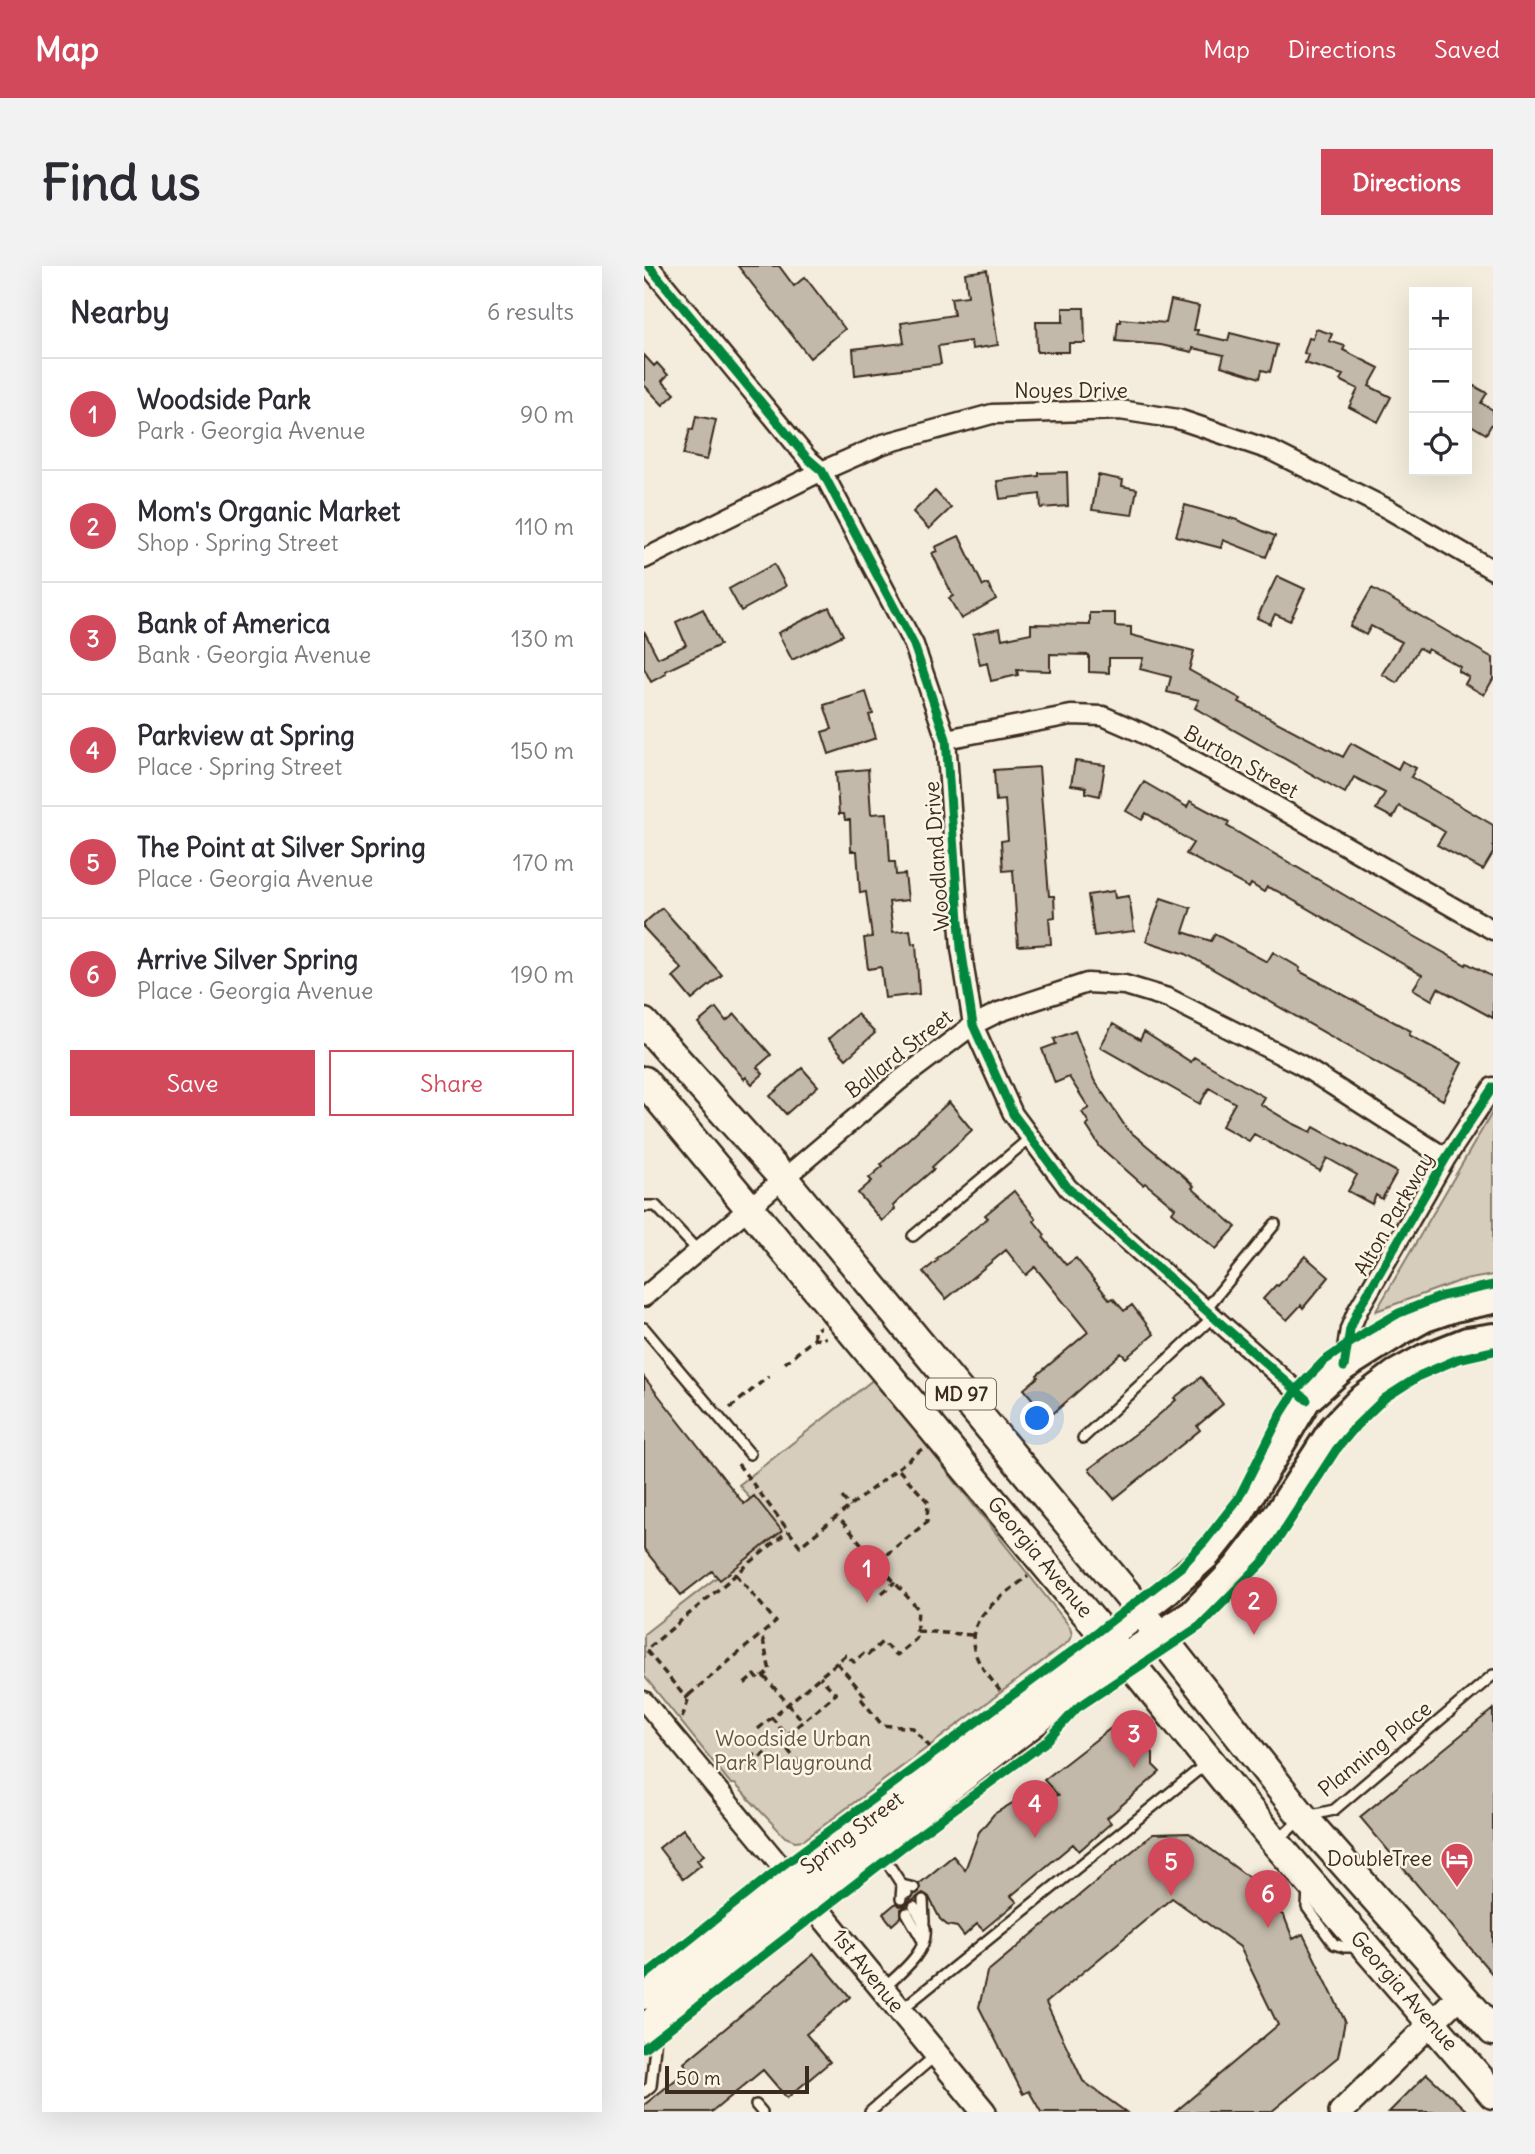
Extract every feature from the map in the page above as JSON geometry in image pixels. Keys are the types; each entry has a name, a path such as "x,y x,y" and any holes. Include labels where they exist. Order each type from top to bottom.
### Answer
{"main road":[{"name":"Georgia Avenue","path":"644,1023 783,1178 1140,1611 1303,1817 1493,2031"},
{"name":"Georgia Avenue","path":"644,1081 1275,1842 1493,2094"},
{"name":"Spring Street","path":"799,1888 877,1847 1115,1647 1140,1611 1207,1555 1241,1512 1307,1400 1344,1367 1425,1318 1454,1308 1493,1300"},
{"name":"Spring Street","path":"649,2013 799,1888 853,1835 984,1731 1115,1647 1158,1634 1192,1614 1236,1568 1279,1512 1334,1428 1359,1401 1395,1374 1424,1358 1467,1341 1493,1337"}],"street":[{"name":"Woodland Drive","path":"649,266 807,458 822,471 914,645 946,739 961,948 973,1025 1013,1114 1068,1188 1307,1400"},
{"name":"Noyes Drive","path":"644,559 822,471 883,444 992,414 1120,410 1178,419 1270,450 1388,509 1493,570"},
{"name":"Burton Street","path":"946,739 1071,715 1103,716 1142,733 1234,782 1493,930"},
{"name":"Ballard Street","path":"644,1297 900,1080 973,1025 999,1012 1087,983 1125,985 1168,998 1301,1065 1447,1158"},
{"name":"Alton Parkway","path":"1344,1367 1350,1329 1358,1310 1447,1158 1493,1087"},
{"name":"1st Avenue","path":"644,1701 984,2112"},
{"path":"1341,2112 1461,1994"}],"lane":[{"path":"913,1236 1030,1138"},
{"path":"644,1206 656,1206 698,1251"},
{"path":"1083,1438 1209,1313 1275,1224"},
{"path":"644,1328 750,1454"},
{"name":"Planning Place","path":"1275,1842 1303,1817 1334,1810 1493,1675"},
{"path":"901,2011 1210,1761"},
{"path":"877,1847 906,1891"},
{"path":"883,1989 908,1965 924,1942 923,1900"},
{"path":"924,1942 911,1910 925,1927"},
{"path":"644,2092 651,2085 649,2013"},
{"path":"870,2112 937,2054"}],"path":[{"path":"814,1339 814,1331 823,1324"},
{"path":"785,1363 814,1339 823,1340 830,1333"},
{"path":"728,1409 769,1376"},
{"path":"732,1456 800,1546 924,1448"},
{"path":"877,1562 927,1522 928,1502 898,1469"},
{"path":"842,1497 850,1507"},
{"path":"758,1728 846,1655 854,1662 863,1654 866,1657 882,1642 897,1656 916,1639 918,1609 838,1517"},
{"path":"736,1574 776,1622 686,1698 646,1650 736,1574 788,1531"},
{"path":"1005,1698 977,1660 973,1635 976,1622 1029,1575"},
{"path":"882,1593 895,1582"},
{"path":"917,1631 973,1635"},
{"path":"743,1685 755,1675 759,1680 770,1671 763,1640 759,1636"},
{"path":"837,1663 866,1697 862,1700 882,1725 913,1728 927,1743"},
{"path":"764,1676 803,1721"},
{"path":"732,1774 754,1755 759,1758 836,1694 820,1677"},
{"path":"682,1718 690,1694"},
{"path":"771,1717 787,1735"},
{"path":"780,1740 802,1766"},
{"path":"927,1758 938,1750"}],"green space":[{"path":"1493,1111 1493,1275 1459,1281 1376,1311"},
{"name":"Woodside Urban Park Playground","path":"874,1379 1070,1627 1072,1635 1068,1642 804,1840 795,1841 785,1837 735,1784 731,1784 644,1676 644,1634 776,1531 739,1485"}],"building":[{"path":"738,266 779,266 794,286 805,277 845,329 810,358"},
{"path":"987,270 998,345 972,349 971,341 938,346 941,364 855,375 853,349 904,343 901,323 954,315 951,298 968,296 965,273"},
{"path":"1171,300 1199,306 1194,330 1198,330 1197,334 1228,341 1230,333 1277,345 1270,372 1262,370 1260,378 1221,366 1224,355 1193,348 1192,352 1161,345 1116,341 1118,322 1121,322 1121,319 1166,323"},
{"path":"1063,308 1084,308 1085,343 1069,343 1069,352 1037,352 1036,322 1063,322"},
{"path":"1316,329 1332,334 1329,341 1345,346 1343,350 1379,368 1369,386 1391,397 1378,422 1349,407 1358,389 1340,380 1343,375 1305,363 1308,355 1304,353 1309,338 1313,339"},
{"path":"644,355 654,366 657,363 668,375 662,381 675,394 663,405 644,385"},
{"path":"1474,386 1487,393 1481,403 1493,410 1493,422 1486,434 1472,426"},
{"path":"696,416 716,420 707,460 683,455"},
{"path":"1067,472 1068,506 1041,508 1040,494 1000,499 997,481 1039,476 1039,473"},
{"path":"1098,475 1123,480 1122,486 1137,489 1132,515 1092,510"},
{"path":"935,491 951,508 929,529 913,512"},
{"path":"1185,505 1237,520 1275,536 1266,557 1223,540 1221,548 1176,536"},
{"path":"959,536 983,586 988,584 996,599 961,619 949,598 953,596 932,553 937,551 935,547"},
{"path":"774,564 786,586 741,611 729,589"},
{"path":"1277,576 1305,589 1290,621 1275,614 1270,624 1257,618"},
{"path":"1372,588 1493,658 1493,679 1484,695 1465,684 1469,677 1458,671 1460,667 1428,649 1426,652 1419,648 1397,683 1382,674 1402,642 1371,626 1366,635 1350,626"},
{"path":"829,607 843,635 792,660 778,633"},
{"path":"703,609 720,645 665,671 666,674 651,682 644,668 644,631 658,658 686,645 676,622"},
{"path":"1090,613 1115,613 1115,626 1131,627 1131,635 1194,651 1189,670 1241,699 1239,702 1343,757 1351,743 1398,769 1402,761 1416,768 1411,777 1493,825 1493,853 1483,870 1437,845 1445,832 1427,821 1399,806 1393,818 1376,809 1385,793 1354,777 1345,793 1195,708 1199,700 1167,692 1171,677 1140,669 1143,658 1109,658 1109,673 1089,672 1089,655 1050,654 1050,671 1017,670 1018,675 991,681 987,663 980,665 973,634 1000,628 1002,639 1031,633 1031,624 1090,625"},
{"path":"866,692 873,714 869,715 876,738 829,754 822,732 832,729 824,705"},
{"path":"1075,761 1105,765 1100,796 1086,793 1086,787 1071,785"},
{"path":"1039,767 1049,896 1054,896 1055,917 1049,918 1051,944 1018,946 1013,870 1003,871 1001,841 1008,840 1005,800 996,801 994,770"},
{"path":"868,769 871,814 887,813 890,862 895,862 896,875 905,874 908,900 889,902 893,932 910,930 912,944 916,943 919,994 885,998 881,967 868,969 864,938 872,937 866,892 860,893 857,851 851,851 850,820 845,820 844,814 839,814 836,772"},
{"path":"1144,782 1187,807 1190,801 1229,822 1227,826 1407,932 1493,977 1493,1018 1438,988 1432,1000 1413,989 1422,975 1277,891 1267,887 1264,892 1251,884 1249,888 1186,854 1193,843 1146,813 1142,820 1126,811"},
{"path":"1114,891 1115,898 1129,896 1134,931 1094,936 1088,895"},
{"path":"1161,898 1191,908 1183,932 1211,941 1215,934 1267,962 1273,952 1300,968 1299,971 1411,1031 1409,1035 1462,1063 1443,1100 1186,954 1146,941"},
{"path":"662,908 722,975 692,1000 673,977 682,969 644,928 644,923"},
{"path":"716,1008 726,1021 735,1014 771,1055 757,1067 763,1074 752,1084 746,1077 744,1079 698,1023"},
{"path":"857,1014 875,1033 846,1059 828,1039"},
{"path":"1113,1024 1140,1040 1144,1032 1191,1062 1194,1057 1264,1097 1260,1104 1292,1123 1311,1132 1314,1127 1397,1172 1382,1199 1376,1195 1372,1204 1348,1191 1357,1175 1327,1158 1320,1171 1254,1134 1249,1141 1222,1126 1235,1103 1209,1088 1200,1104 1100,1047"},
{"path":"1075,1031 1094,1080 1127,1129 1181,1174 1194,1186 1192,1188 1236,1227 1216,1249 1172,1212 1175,1208 1145,1183 1143,1185 1100,1147 1086,1125 1089,1123 1082,1112 1089,1108 1069,1077 1055,1083 1042,1049 1056,1044 1054,1039"},
{"path":"802,1068 818,1086 786,1114 770,1096"},
{"path":"949,1102 972,1130 893,1206 895,1209 882,1221 858,1193 872,1181 869,1178 883,1166 881,1164"},
{"path":"1014,1191 1036,1219 1034,1221 1045,1235 1043,1237 1066,1265 1076,1258 1110,1300 1113,1298 1124,1311 1132,1305 1154,1334 1126,1358 1121,1353 1048,1418 1024,1389 1088,1332 1035,1267 1026,1275 1006,1250 946,1299 923,1272 988,1218 985,1215"},
{"path":"1305,1256 1329,1277 1303,1308 1301,1305 1287,1320 1263,1299"},
{"path":"644,1377 744,1504 754,1496 782,1531 720,1580 712,1571 681,1595 644,1549"},
{"path":"1201,1377 1223,1404 1197,1426 1200,1430 1114,1499 1089,1469 1147,1425 1176,1400 1174,1398"},
{"name":"DoubleTree","path":"1493,1709 1493,1975 1360,1817"},
{"path":"1111,1728 1115,1731 1118,1728 1121,1732 1125,1729 1131,1737 1148,1745 1153,1753 1153,1765 1160,1772 1107,1818 1111,1823 1079,1851 1073,1844 1011,1896 1017,1902 983,1930 977,1924 964,1936 957,1927 947,1925 940,1919 929,1897 923,1893 901,1909 901,1917 892,1925 883,1914 896,1903 905,1905 919,1892 919,1884 953,1856 965,1870 979,1832 994,1814 1016,1801 1058,1795 1044,1780"},
{"path":"683,1829 704,1855 697,1860 701,1865 683,1879 659,1848"},
{"path":"1189,1833 1267,1891 1261,1899 1284,1916 1293,1939 1303,1934 1345,2021 1338,2057 1271,2112 1175,2112 1278,2025 1240,1947 1172,1898 1046,2003 1083,2081 1126,2112 1041,2112 1029,2091 1023,2094 979,2007 987,1972 1153,1834"},
{"path":"814,1954 850,1997 806,2034 830,2062 787,2098 763,2070 712,2112 644,2112 644,2105 689,2069 684,2063"},
{"path":"1427,2074 1468,2112 1389,2112"}],"cycle path":[{"path":"649,266 807,458 822,471 914,645 946,739 961,948 973,1025 1013,1114 1068,1188 1307,1400"},
{"path":"1344,1367 1350,1329 1358,1310 1446,1158 1493,1087"},
{"path":"644,1976 782,1866 1181,1567 1238,1499 1282,1412 1296,1390 1324,1361 1399,1313 1442,1296 1493,1285"},
{"path":"644,2048 904,1846 1047,1741 1077,1708 1200,1626 1264,1561 1336,1450 1385,1398 1421,1375 1458,1359 1493,1351"}],"place":[{"name":"Woodside Park","path":"867,1603"},
{"name":"Mom's Organic Market","path":"1254,1635"},
{"name":"Bank of America","path":"1134,1768"},
{"name":"Parkview at Spring","path":"1035,1838"},
{"name":"DoubleTree","path":"1457,1889"},
{"name":"The Point at Silver Spring","path":"1171,1896"},
{"name":"Arrive Silver Spring","path":"1268,1928"}]}
